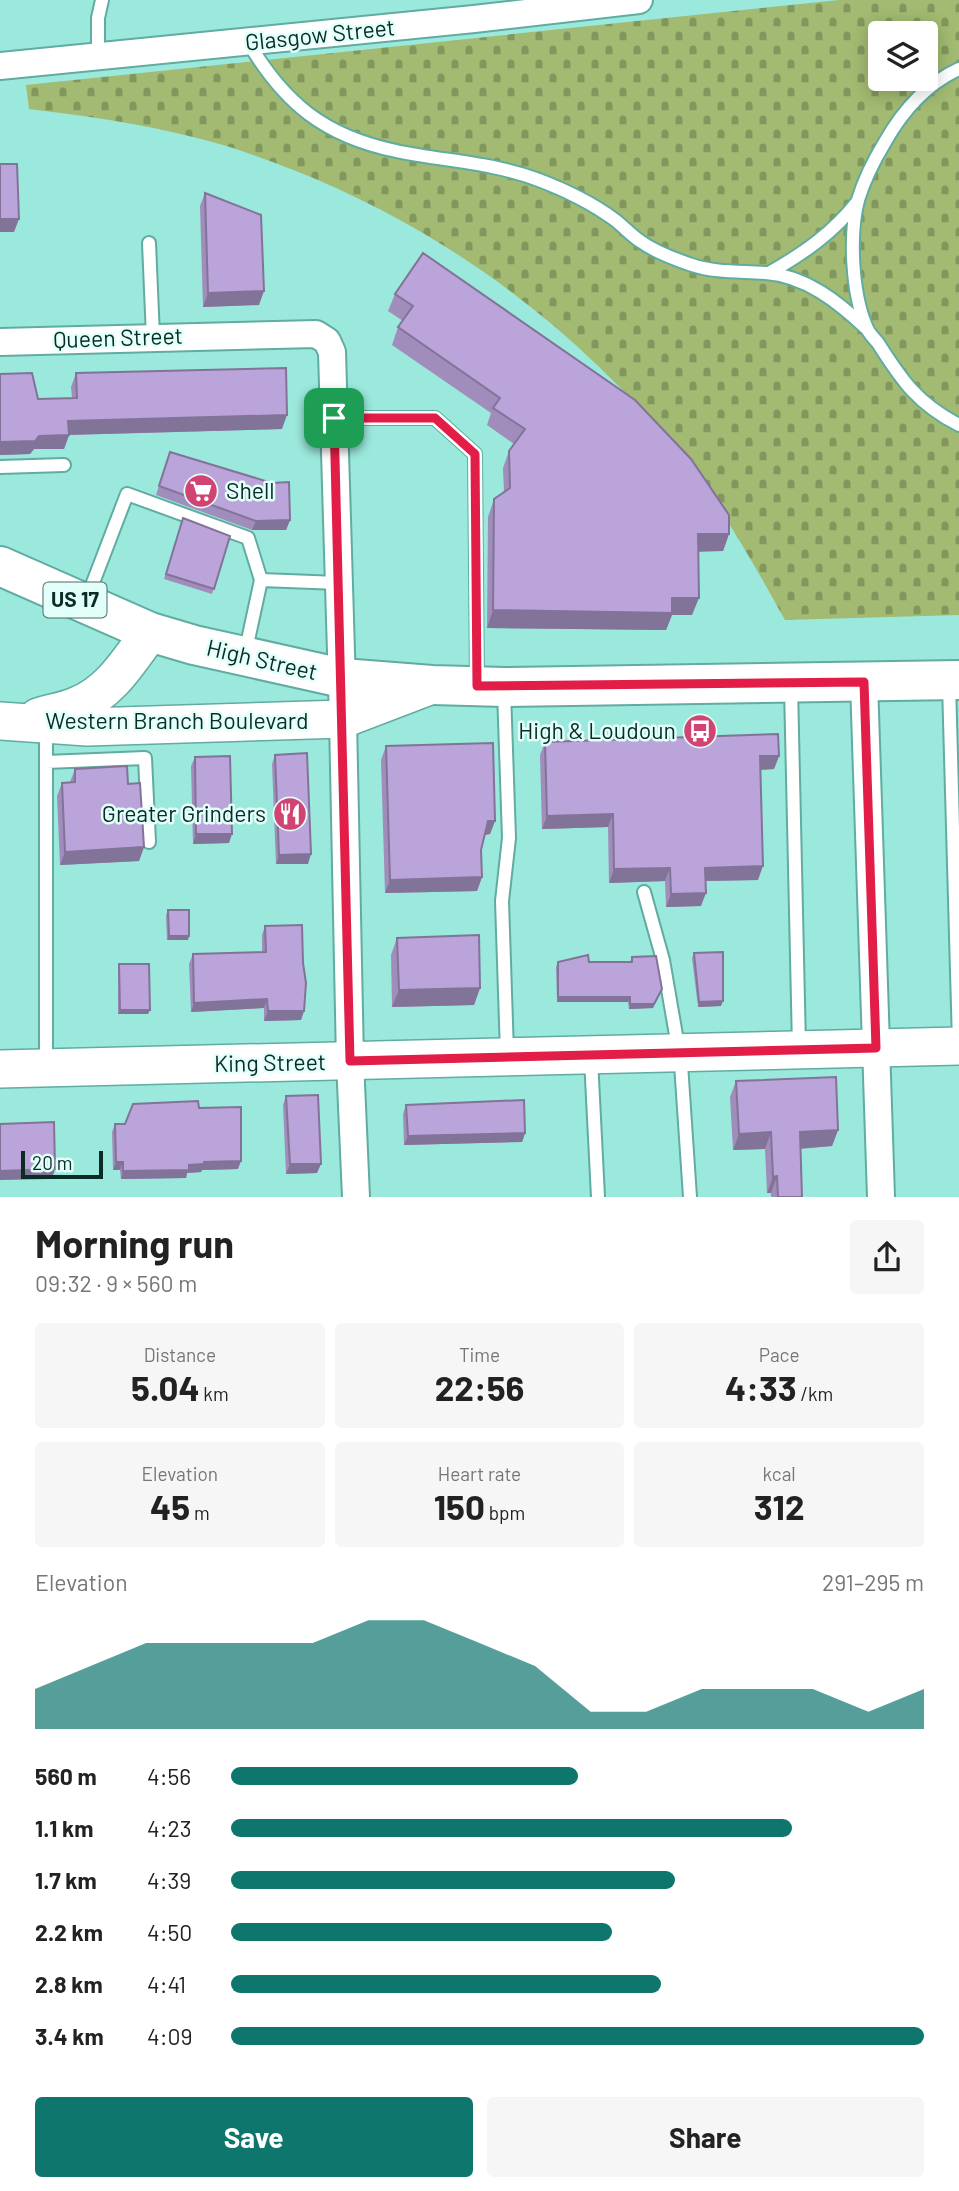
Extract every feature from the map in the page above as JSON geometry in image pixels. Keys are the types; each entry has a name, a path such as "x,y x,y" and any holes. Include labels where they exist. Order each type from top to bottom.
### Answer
{"main road":[{"name":"High Street","path":"0,566 150,632 342,678 490,687 954,680"}],"street":[{"name":"Glasgow Street","path":"0,66 639,0"},
{"name":"Queen Street","path":"0,342 316,334 327,341 332,352 334,418"},
{"path":"334,418 350,1061 356,1197"},
{"path":"23,722 76,706 97,695 118,677 150,632"},
{"path":"864,682 881,1197"},
{"name":"Western Branch Boulevard","path":"23,722 87,727 144,742 343,719 432,685"},
{"name":"King Street","path":"0,1069 959,1045"}],"lane":[{"path":"98,57 97,18 102,0"},
{"path":"248,42 266,73 290,100 318,122 351,137 394,151 488,164 536,179 615,220 641,242 671,258 697,267 769,273 806,284 840,303 866,328 893,370 917,396 945,418 959,425"},
{"path":"866,328 853,261 853,230 858,200 873,162 894,126 920,94 959,69"},
{"path":"769,273 804,253 828,234 858,200"},
{"path":"149,243 153,337"},
{"path":"334,418 435,418 475,454 490,687 509,838 502,901 507,1058"},
{"path":"0,467 64,465"},
{"path":"85,605 127,494 248,538 261,580 244,656"},
{"path":"261,580 339,583"},
{"path":"954,680 959,1045"},
{"path":"791,683 799,1050"},
{"path":"23,722 46,762 46,1068"},
{"path":"46,762 144,742 149,842"},
{"path":"644,892 663,960 680,1053 690,1197"},
{"path":"591,1055 598,1197"}],"green space":[{"path":"839,0 959,0 959,615 785,620 749,556 695,474 640,409 598,366 553,326 506,288 457,254 352,195 237,149 115,121 29,109 26,85"}],"building":[{"path":"0,164 17,164 19,219 0,219"},
{"path":"205,193 261,215 264,291 208,293"},
{"path":"423,253 635,400 691,459 729,515 729,534 698,534 699,598 672,598 672,613 493,610 494,499 510,488 509,451 525,429 493,408 500,398 398,327 413,306 395,294"},
{"path":"286,368 287,415 68,421 69,435 39,436 35,441 0,442 0,374 32,373 38,399 77,398 76,373"},
{"path":"170,452 272,483 289,482 290,520 256,521 159,486"},
{"name":"Shell","path":"183,518 230,536 214,589 166,574"},
{"path":"778,734 779,756 760,756 763,866 705,868 706,893 671,894 670,868 614,869 613,814 547,816 545,742"},
{"path":"493,743 495,821 488,821 481,850 482,877 390,880 386,746"},
{"name":"Greater Grinders","path":"307,753 311,854 279,855 275,755"},
{"path":"230,756 232,834 196,834 195,757"},
{"path":"127,766 128,784 140,783 144,847 65,852 62,783 75,782 75,769"},
{"path":"168,910 189,910 189,936 169,936"},
{"path":"302,925 306,983 304,1011 268,1011 267,999 194,1003 193,954 266,952 265,926"},
{"path":"479,935 480,988 399,990 397,938"},
{"path":"723,952 723,1001 699,1002 694,953"},
{"path":"588,955 589,962 632,962 632,957 656,956 662,989 654,1004 630,1004 630,997 558,997 558,962"},
{"path":"119,964 149,964 150,1010 120,1010"},
{"path":"836,1077 838,1130 800,1132 802,1197 778,1197 777,1176 773,1177 771,1132 739,1134 736,1081"},
{"path":"318,1095 321,1164 290,1164 286,1096"},
{"path":"524,1100 525,1133 408,1136 406,1105"},
{"path":"198,1101 199,1108 241,1107 241,1161 204,1162 189,1165 189,1170 123,1171 123,1162 116,1162 115,1124 125,1124 133,1104"},
{"path":"54,1122 55,1169 0,1171 0,1124"}],"place":[{"name":"Shell","path":"201,491"},
{"name":"High & Loudoun","path":"700,731"},
{"name":"Greater Grinders","path":"290,814"}],"route":[{"path":"334,418 435,418 475,454 477,686 864,682 876,1048 350,1061 334,418"}]}
